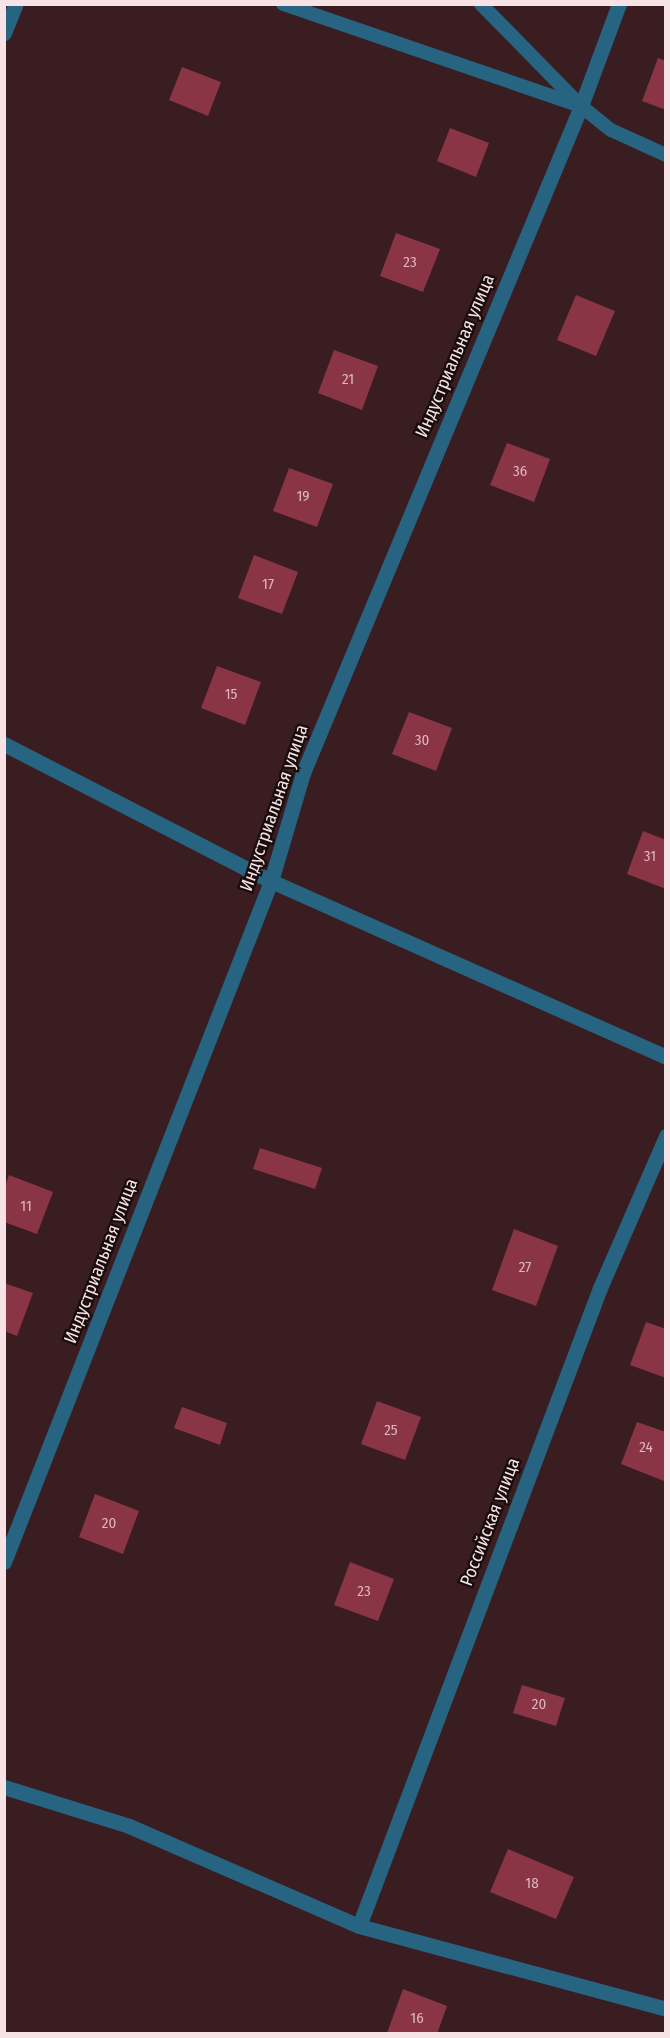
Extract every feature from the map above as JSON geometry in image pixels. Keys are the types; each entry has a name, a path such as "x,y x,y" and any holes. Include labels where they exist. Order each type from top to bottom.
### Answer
{"street":[{"path":"4,33 16,4"},
{"name":"Индустриальная улица","path":"4,1562 271,881 303,773 581,105 619,4"},
{"path":"4,744 271,881 666,1056"},
{"name":"Российская улица","path":"359,1926 600,1288 666,1136"},
{"path":"4,1786 129,1826 359,1926 666,2008"}],"lane":[{"path":"283,4 581,105"},
{"path":"481,4 581,105 612,130 666,154"}],"building":[{"path":"658,58 666,61 666,110 642,101"},
{"path":"182,67 221,82 208,116 169,100"},
{"path":"450,128 489,143 476,177 437,161"},
{"path":"396,233 440,249 423,292 380,276"},
{"path":"576,295 615,311 596,356 557,340"},
{"path":"334,350 378,366 362,410 318,393"},
{"path":"507,443 550,459 534,502 490,485"},
{"path":"289,468 333,484 317,527 273,511"},
{"path":"254,555 298,572 282,614 238,598"},
{"path":"217,666 261,682 245,725 201,708"},
{"path":"409,712 452,728 436,771 392,754"},
{"path":"643,831 666,840 666,889 627,874"},
{"path":"260,1148 322,1168 315,1189 253,1169"},
{"path":"9,1175 53,1192 37,1234 4,1222 4,1189"},
{"path":"514,1229 558,1246 536,1306 492,1290"},
{"path":"4,1283 33,1293 17,1336 4,1331"},
{"path":"646,1322 666,1329 666,1378 630,1365"},
{"path":"377,1401 421,1417 405,1460 361,1444"},
{"path":"182,1407 227,1423 220,1445 174,1428"},
{"path":"637,1422 666,1432 664,1481 621,1464"},
{"path":"95,1494 139,1511 123,1554 79,1537"},
{"path":"350,1562 394,1579 378,1621 334,1605"},
{"path":"522,1685 565,1698 556,1726 513,1713"},
{"path":"508,1849 574,1877 556,1919 490,1892"},
{"path":"403,1989 447,2006 437,2034 387,2033"}]}
